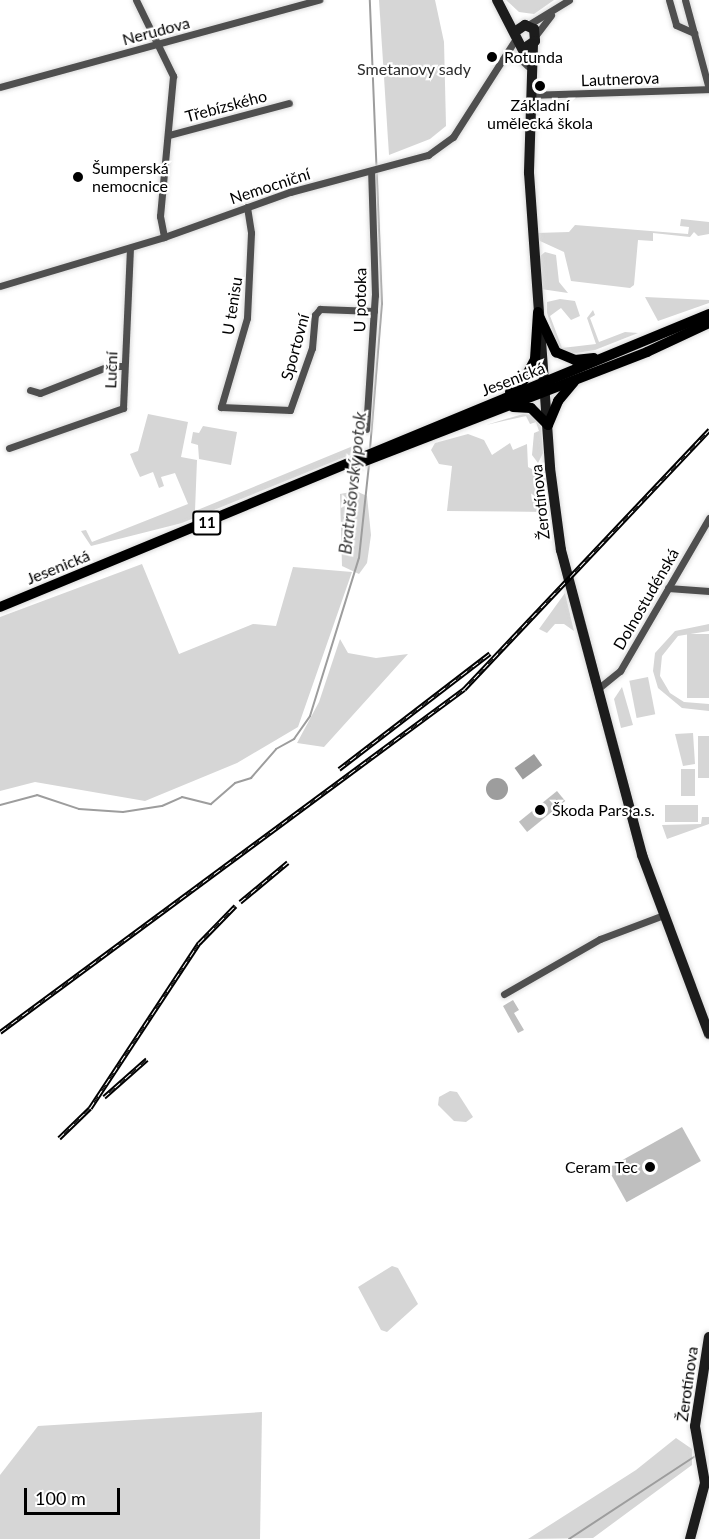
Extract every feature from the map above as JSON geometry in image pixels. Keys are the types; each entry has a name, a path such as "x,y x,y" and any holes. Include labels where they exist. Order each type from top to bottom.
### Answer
{"main road":[{"path":"538,312 548,341 561,355 575,360 607,356"},
{"path":"500,404 524,380 531,368 538,312"},
{"name":"Jesenická","path":"0,607 545,386 607,356 709,314"},
{"name":"Jesenická","path":"545,386 579,378 707,325"},
{"path":"500,404 531,408 548,425 558,401 579,378"}],"street":[{"path":"136,0 160,44 173,76 160,216 164,237"},
{"name":"Nerudova","path":"0,87 319,0"},
{"path":"525,37 569,0"},
{"path":"669,0 676,25 694,33"},
{"path":"685,0 706,64 709,89"},
{"name":"Žerotínova","path":"498,2 525,37 531,71 529,173 538,312 561,550 600,687 642,855 709,1034"},
{"name":"Nemocniční","path":"0,286 130,248 247,207 376,170 442,147 507,57 552,13"},
{"path":"507,57 519,58 531,71"},
{"name":"Lautnerova","path":"531,95 709,89"},
{"name":"Třebízského","path":"169,135 289,103"},
{"name":"U potoka","path":"366,429 374,311 376,170"},
{"name":"U tenisu","path":"220,407 247,318 251,233 247,207"},
{"name":"Luční","path":"9,448 121,412 130,248"},
{"name":"Sportovní","path":"220,407 290,410 312,348 315,315 320,309 374,311"},
{"path":"30,390 40,393 109,366 124,366"},
{"name":"Dolnostudénská","path":"600,687 620,671 709,518"},
{"path":"668,588 709,591"},
{"path":"504,994 600,939 664,915"},
{"name":"Žerotínova","path":"690,1539 705,1484 695,1426 709,1337"}],"green space":[{"name":"Smetanovy sady","path":"379,0 435,0 444,42 446,126 430,139 389,155"},
{"path":"506,0 554,0 534,14 519,12"},
{"path":"681,219 709,222 709,234 698,236 694,232 690,237 653,233 653,241 638,240 634,285 630,288 571,281 564,252 540,241 536,233 569,232 575,225 688,234 689,227 680,226"},
{"path":"545,252 556,255 559,282 568,293 541,289 539,257"},
{"path":"645,297 709,300 709,303 658,321"},
{"path":"560,299 575,301 580,316 571,320 561,308 550,316 562,348 596,344 587,318 593,310 595,315 590,318 599,342 625,332 638,333 595,350 570,354 558,348 547,313 547,302"},
{"path":"148,414 188,422 181,457 197,460 195,511 353,446 364,429 357,452 182,523 91,546 81,531 86,530 92,542 188,504 175,473 161,477 164,486 159,488 153,472 140,477 134,464 130,454 138,451"},
{"path":"523,414 532,415 541,427 543,453 538,463 532,455 534,433 539,431 536,422 530,424 526,416 486,425"},
{"path":"203,426 237,432 231,465 199,459 198,445 191,443 193,432 199,433"},
{"path":"468,434 484,440 492,455 510,443 513,450 527,444 528,467 545,476 548,512 447,511 452,466 439,464 431,450 435,443"},
{"path":"356,491 367,496 371,535 367,563 359,574 342,566 340,494"},
{"path":"142,564 179,654 253,624 276,626 293,567 352,572 298,727 237,763 145,801 35,782 0,791 0,617"},
{"path":"565,593 574,631 564,624 555,624 547,633 539,629"},
{"path":"709,624 709,631 678,636 662,656 660,676 670,693 684,702 709,704 709,711 682,708 658,688 653,671 655,653 675,631"},
{"path":"687,634 709,634 709,698 687,698"},
{"path":"340,639 348,653 376,658 408,654 324,747 297,743 319,702"},
{"path":"648,677 655,714 637,718 629,681"},
{"path":"622,687 633,725 621,728 614,699"},
{"path":"693,733 695,764 683,766 675,734"},
{"path":"698,736 709,736 709,778 698,778"},
{"path":"681,769 695,769 695,796 681,796"},
{"path":"665,805 698,805 698,822 665,822"},
{"path":"702,817 709,817 709,824 667,839 662,825 701,824"},
{"path":"450,1091 457,1092 473,1117 466,1122 454,1121 438,1105 439,1097"},
{"path":"392,1266 398,1268 418,1304 387,1332 381,1330 358,1287"},
{"path":"262,1412 260,1539 0,1539 0,1475 38,1426"},
{"path":"676,1438 692,1449 692,1465 593,1538 528,1539 636,1470"}],"shaded area":[{"path":"534,754 542,765 523,779 515,768"},
{"path":"497,778 507,785 508,789 501,799 497,800 487,793 486,789 493,779"}],"building":[{"name":"Škoda Pars a.s.","path":"557,791 565,801 527,832 519,822"},
{"path":"513,1000 519,1010 514,1013 524,1030 518,1033 503,1006"},
{"name":"Ceram Tec","path":"682,1127 701,1161 627,1202 608,1168"}],"waterway":[{"name":"Bratrušovský potok","path":"370,0 382,304 370,449"},
{"name":"Bratrušovský potok","path":"0,805 37,795 79,809 123,812 162,806 182,797 211,804 235,783 251,778 276,749 294,739 310,716 359,558 369,464"},
{"path":"569,1539 697,1455"}],"railway":[{"path":"0,1032 464,689 709,430"},
{"path":"339,769 490,653"},
{"path":"240,902 288,862"},
{"path":"59,1138 90,1108 199,943 235,906"},
{"path":"104,1097 147,1059"}],"place":[{"name":"Rotunda","path":"492,57"},
{"name":"Základní umělecká škola","path":"540,86"},
{"name":"Šumperská nemocnice","path":"78,177"},
{"name":"Škoda Pars a.s.","path":"540,810"},
{"name":"Ceram Tec","path":"650,1167"}]}
